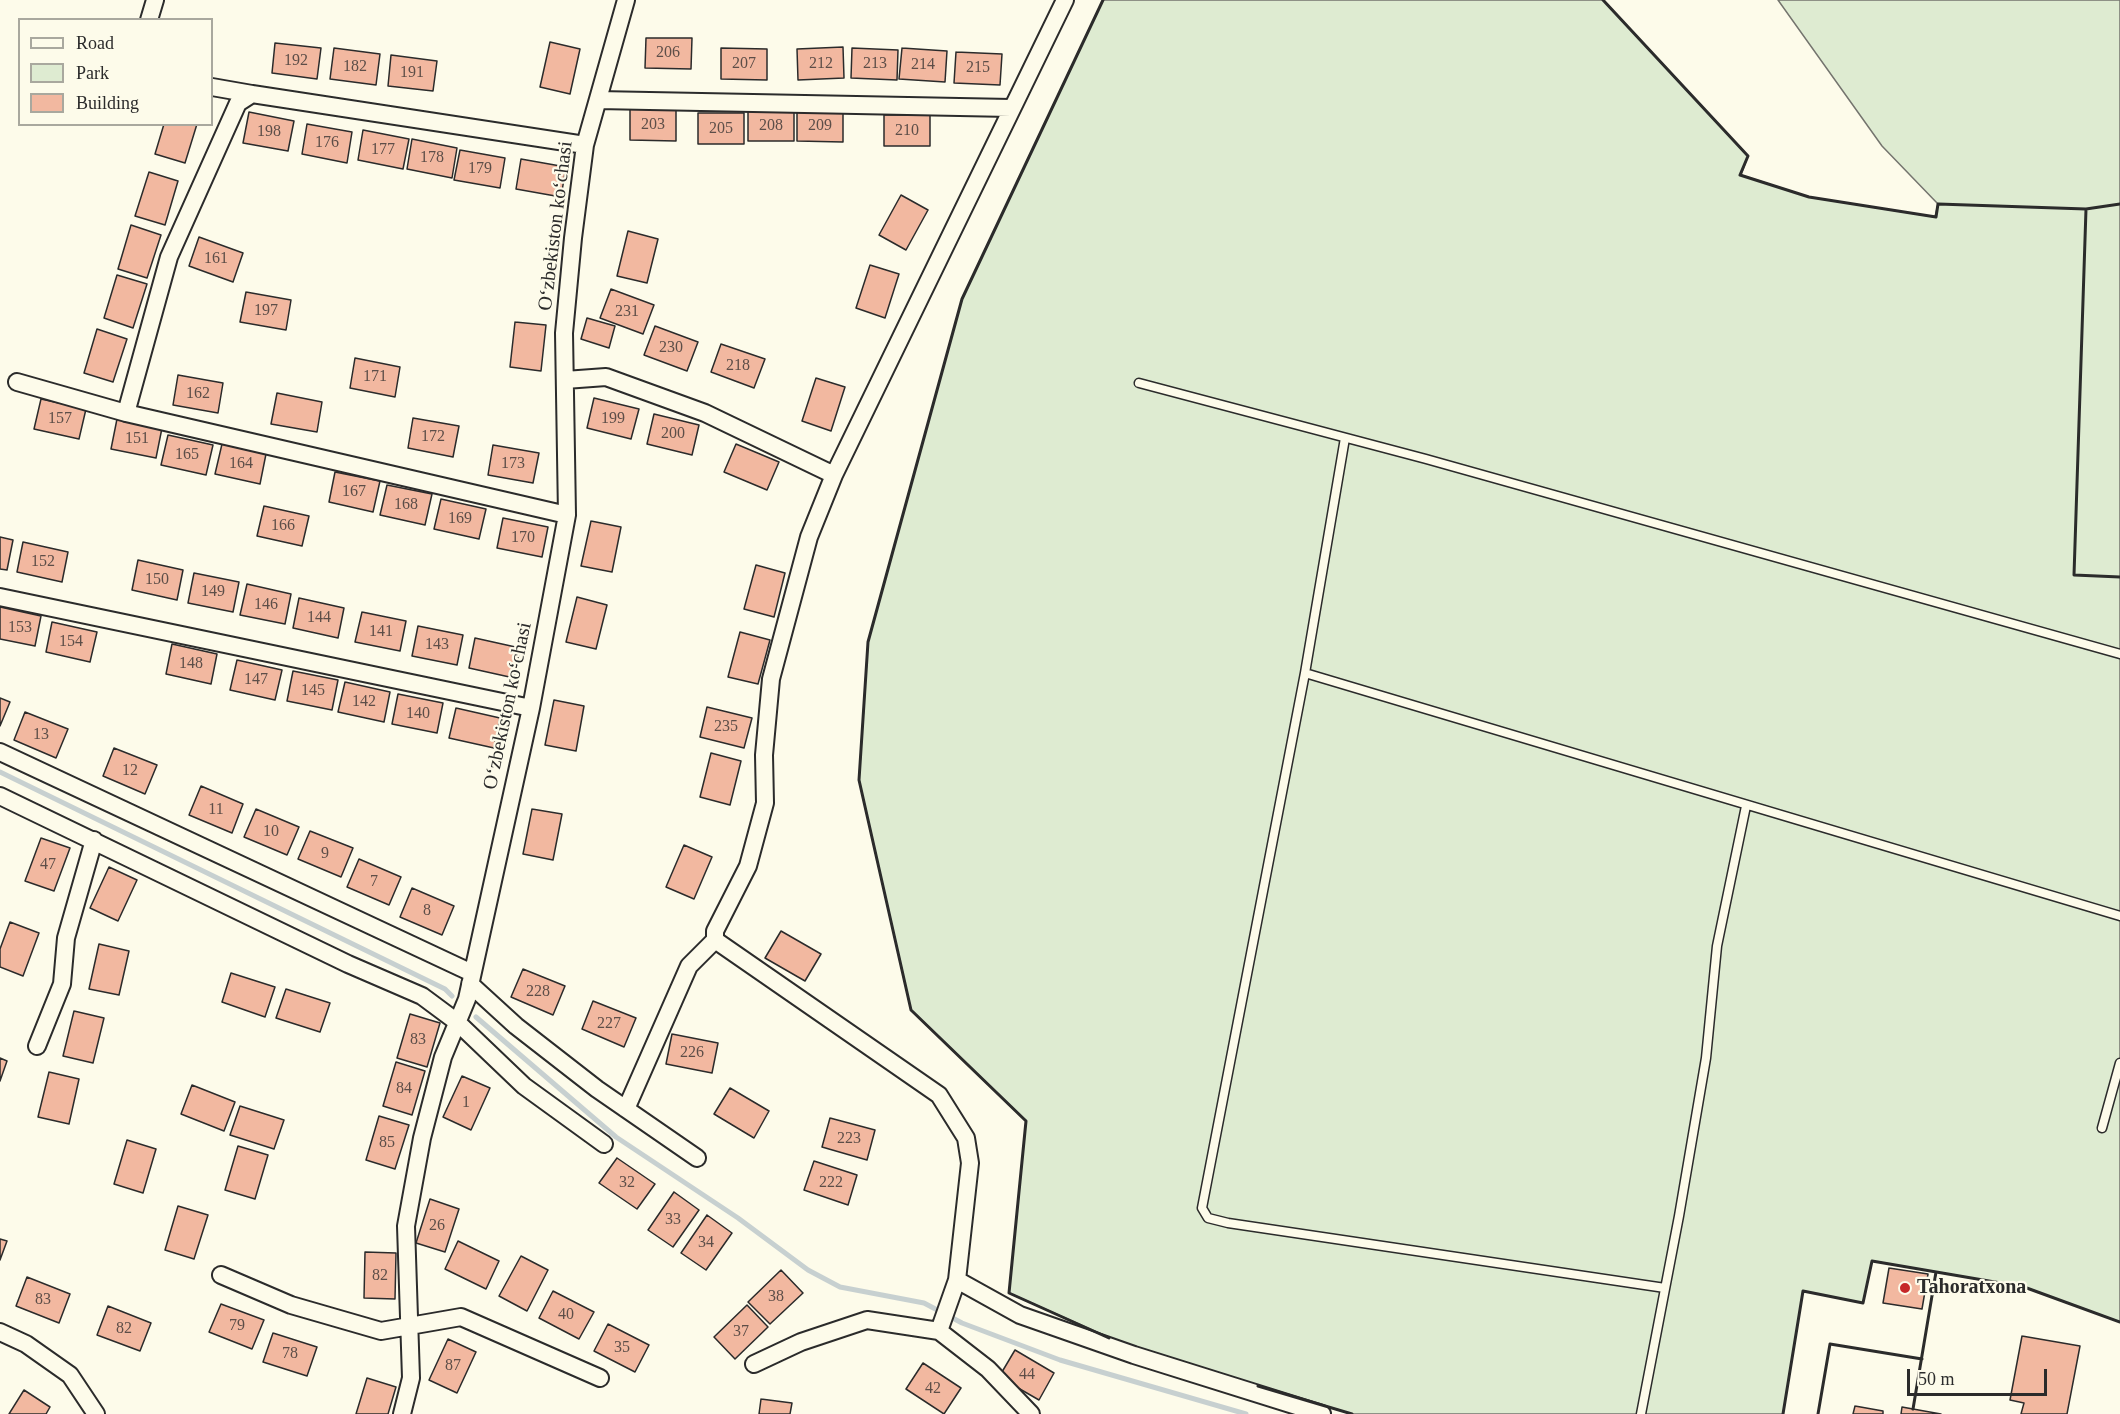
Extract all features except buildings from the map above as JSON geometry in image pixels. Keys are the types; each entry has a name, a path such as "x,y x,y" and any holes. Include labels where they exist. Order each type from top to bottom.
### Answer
{"street":[{"path":"149,18 155,0"},
{"name":"O‘zbekiston ko‘chasi","path":"402,1414 411,1378 406,1226 422,1138 443,1057 471,978 531,708 567,515 564,333 585,145 626,0"},
{"path":"626,1109 689,966 715,940 715,931 748,866 765,803 764,755 771,679 809,537 834,475 1065,0"},
{"path":"213,87 585,145"},
{"path":"126,413 169,257 238,103 252,94"},
{"path":"598,100 1011,108"},
{"path":"565,380 606,377 705,413 834,475"},
{"path":"18,382 126,413 567,515"},
{"path":"0,597 531,708"},
{"path":"0,752 471,978 516,1026 626,1109 698,1158"},
{"path":"0,796 348,964 422,996 457,1022 524,1086 604,1144"},
{"path":"37,1046 62,984 66,938 94,840"},
{"path":"715,940 939,1095 966,1138 970,1163 957,1280 939,1331"},
{"path":"221,1275 291,1305 381,1331 461,1317 600,1378"},
{"path":"957,1280 1020,1315 1134,1355 1322,1414"},
{"path":"754,1364 801,1342 867,1320 939,1331 988,1369 1031,1414"},
{"path":"0,1332 26,1344 70,1376 96,1414"}],"lane":[{"path":"1139,383 1345,438 2120,654"},
{"path":"1345,438 1305,673 1202,1208 1208,1218 1228,1223 1665,1288"},
{"path":"1305,673 2120,916"},
{"path":"1641,1414 1706,1058 1718,946 1746,806"},
{"path":"2102,1128 2120,1063"}],"green space":[{"path":"1103,0 1603,0 1748,156 1741,175 1809,197 1935,217 1938,204 1882,146 1778,0 2120,0 2120,1322 2024,1287 1872,1261 1863,1303 1803,1291 1783,1414 1352,1414 1135,1349 1009,1293 1026,1121 911,1010 859,780 868,642 962,299"}],"waterway":[{"path":"0,772 445,989 452,996"},
{"path":"476,1017 616,1137 738,1218 808,1270 840,1287 924,1303 962,1323 1060,1360 1246,1414"}],"wall":[{"path":"1103,0 962,299 868,642 859,780 911,1010 1026,1121 1009,1293 1109,1338"},
{"path":"1603,0 1748,156 1740,175 1809,197 1936,217 1938,204 2086,209 2074,575 2120,577"},
{"path":"2086,209 2120,204"},
{"path":"1783,1414 1803,1291 1863,1303 1872,1261 2024,1287 2120,1322"},
{"path":"1913,1409 1936,1272"},
{"path":"1818,1414 1830,1344 1922,1359"},
{"path":"1258,1386 1352,1414"}],"place":[{"name":"Tahoratxona","path":"1905,1288"}]}
